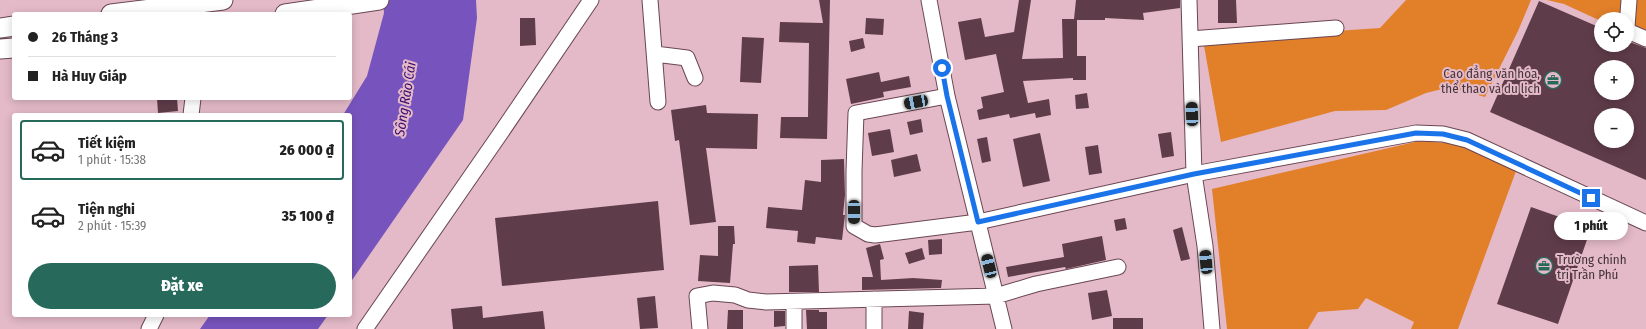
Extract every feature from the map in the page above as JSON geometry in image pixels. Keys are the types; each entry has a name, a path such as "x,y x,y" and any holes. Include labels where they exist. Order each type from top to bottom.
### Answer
{"main road":[{"path":"127,12 223,0"},
{"path":"298,12 379,0"},
{"path":"0,28 12,26"},
{"path":"0,49 12,48"}],"street":[{"path":"364,329 591,0"},
{"path":"650,0 658,102"},
{"path":"929,0 947,96 996,296 999,325"},
{"path":"1189,0 1194,174 1205,246 1212,329"},
{"path":"1629,0 1627,27 1630,32 1646,39"},
{"path":"1190,39 1336,28"},
{"path":"655,54 687,58 695,78"},
{"path":"947,96 856,113 854,226 868,234 875,235 978,222 1194,174 1416,133 1443,134 1467,140 1646,223"},
{"path":"191,113 193,100"},
{"path":"700,329 697,296 713,293 736,295 748,300 766,302 996,296 1036,284 1118,267"},
{"path":"874,299 874,329"},
{"path":"794,302 794,329"},
{"path":"149,329 155,317"}],"shaded area":[{"path":"1406,0 1531,0 1518,31 1485,97 1450,87 1426,93 1386,110 1335,111 1221,142 1203,40 1380,28"},
{"path":"1547,0 1646,0 1646,42 1634,27 1634,12 1594,12 1594,18 1564,4"},
{"path":"1419,141 1460,144 1516,171 1458,329 1411,329 1414,322 1366,298 1358,309 1318,312 1308,329 1227,329 1212,189"}],"water":[{"name":"Sông Rào Cái","path":"383,0 476,0 477,18 463,120 352,280 352,113 344,113 367,76 384,13"},
{"path":"209,317 327,317 318,329 200,329"}],"building":[{"path":"819,0 830,0 827,139 780,138 781,117 808,117 809,43 779,42 780,22 823,23"},
{"path":"1019,0 1031,0 1022,59 1063,58 1062,19 1074,19 1076,0 1180,0 1180,8 1143,13 1144,20 1105,18 1105,20 1077,20 1077,56 1086,56 1086,80 1073,80 1073,78 1023,81 1028,103 1049,99 1051,115 1036,118 1035,113 1010,118 1009,114 979,120 977,110 983,108 981,97 1004,92 996,54 965,60 958,22 981,18 985,37 1014,32"},
{"path":"1218,0 1236,0 1237,23 1218,23"},
{"name":"Cao đẳng văn hóa, thể thao và du lịch","path":"1539,1 1594,25 1594,52 1634,52 1634,44 1646,48 1646,180 1490,112"},
{"path":"520,18 535,18 536,45 520,46"},
{"path":"866,18 884,19 883,35 865,34"},
{"path":"742,37 764,38 761,83 740,82"},
{"path":"863,38 865,48 851,52 849,41"},
{"path":"879,72 881,82 909,76 911,87 883,92 884,97 851,104 846,79"},
{"path":"1087,93 1089,108 1076,109 1075,95"},
{"path":"157,100 177,100 178,111 158,113"},
{"path":"706,105 707,113 758,114 757,149 706,148 716,222 690,225 679,140 675,141 671,110"},
{"path":"921,119 923,132 910,135 907,122"},
{"path":"890,129 894,152 872,156 868,133"},
{"path":"1171,132 1174,156 1162,158 1158,134"},
{"path":"1040,133 1050,181 1023,187 1013,139"},
{"path":"987,137 991,161 982,163 977,139"},
{"path":"1098,145 1102,173 1089,175 1085,147"},
{"path":"917,154 921,171 894,177 891,160"},
{"path":"844,159 845,195 843,215 845,215 842,240 816,237 815,244 797,242 798,231 766,228 768,207 802,210 805,180 821,182 821,160"},
{"path":"658,201 664,270 502,286 495,218"},
{"name":"Trường chính trị Trần Phú","path":"1531,207 1591,228 1558,324 1497,304"},
{"path":"1125,218 1127,229 1116,231 1114,220"},
{"path":"718,226 734,226 735,244 733,244 730,283 698,281 700,255 718,256"},
{"path":"1182,227 1190,259 1181,261 1173,230"},
{"path":"1102,236 1106,260 1066,269 1065,267 1008,277 1006,267 1064,257 1062,244"},
{"path":"942,239 942,254 929,255 928,240"},
{"path":"880,244 884,259 880,260 881,280 913,278 942,280 941,288 862,290 862,277 873,277 866,248"},
{"path":"922,248 925,259 909,264 905,253"},
{"path":"818,265 819,292 789,292 789,266"},
{"path":"1107,290 1112,316 1092,320 1088,293"},
{"path":"655,296 658,328 640,329 637,298"},
{"path":"482,306 483,318 543,311 545,329 453,329 451,309"},
{"path":"728,310 743,310 743,329 727,329"},
{"path":"806,310 819,310 819,312 827,312 827,329 807,329"},
{"path":"774,311 785,311 785,326 774,327"},
{"path":"909,311 924,313 923,329 908,329"},
{"path":"1113,318 1143,318 1143,329 1113,329"}],"place":[{"name":"Cao đẳng văn hóa, thể thao và du lịch","path":"1553,80"},
{"name":"Trường chính trị Trần Phú","path":"1544,266"}],"route":[{"path":"942,68 947,96 978,222 1194,174 1416,133 1443,134 1467,140 1591,198"}]}
